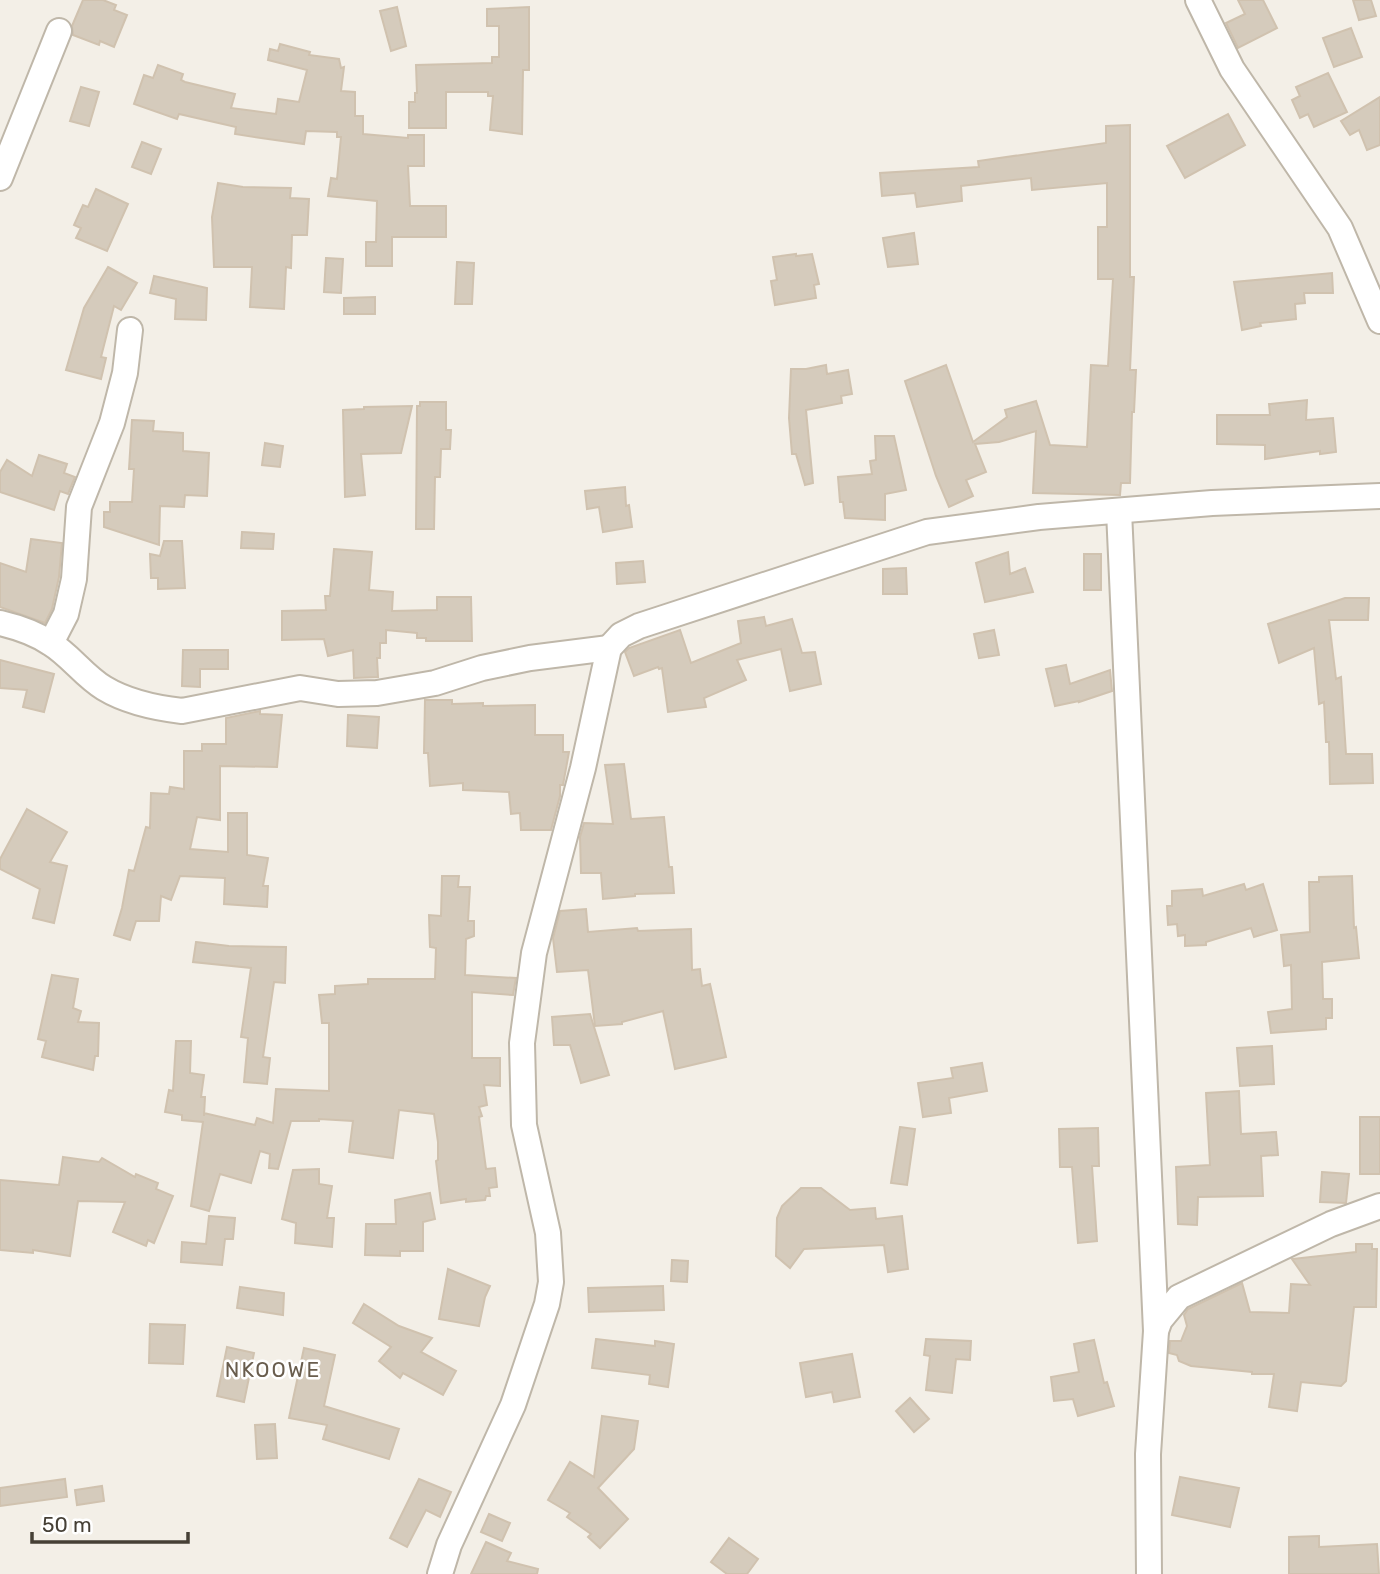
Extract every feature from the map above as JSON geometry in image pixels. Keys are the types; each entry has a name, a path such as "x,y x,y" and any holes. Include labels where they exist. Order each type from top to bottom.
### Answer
{"street":[{"path":"1198,0 1232,69 1340,228 1380,321"},
{"path":"0,178 59,31"},
{"path":"51,643 66,614 74,579 79,507 112,423 125,373 130,330"},
{"path":"440,1574 449,1545 513,1405 547,1304 551,1282 548,1233 524,1125 522,1043 534,953 583,768 609,648 621,635 639,626 927,532 1039,517 1212,503 1380,495"},
{"path":"1119,511 1156,1331 1148,1454 1149,1574"},
{"path":"0,623 18,627 51,643 104,688 133,701 164,709 183,710 300,688 338,694 377,693 435,683 482,668 530,658 609,648"},
{"path":"1156,1331 1160,1320 1179,1297 1331,1224 1380,1206"}],"building":[{"path":"83,0 103,0 116,5 114,10 127,15 114,47 100,41 99,45 73,35 72,26"},
{"path":"1238,0 1263,0 1277,28 1238,48 1226,23 1245,14"},
{"path":"1353,0 1371,0 1376,16 1359,20"},
{"path":"397,7 406,46 391,51 380,11"},
{"path":"529,7 529,70 523,70 522,134 490,130 493,96 488,96 488,92 446,92 446,128 409,128 409,102 415,102 417,93 416,65 492,63 492,57 499,57 499,26 487,26 487,9"},
{"path":"1351,28 1362,57 1334,67 1323,38"},
{"path":"280,44 310,52 309,55 339,59 341,68 344,67 341,91 355,92 355,116 363,116 363,134 408,138 408,135 424,135 424,166 408,166 410,206 446,206 446,237 392,237 392,266 366,266 366,242 376,242 377,201 328,196 331,178 337,179 341,137 337,137 337,132 306,131 304,144 235,134 236,127 179,114 177,119 134,104 144,75 153,78 158,65 183,74 181,80 185,82 235,94 231,108 276,114 278,99 299,102 307,70 268,60 270,49 278,51"},
{"path":"1328,73 1347,112 1314,127 1308,114 1300,118 1292,100 1300,96 1296,87"},
{"path":"81,87 99,92 89,126 70,121"},
{"path":"1380,97 1380,145 1367,150 1359,130 1350,135 1341,121"},
{"path":"1228,114 1245,145 1185,178 1167,146"},
{"path":"1130,125 1130,277 1134,277 1130,370 1136,370 1130,483 1121,483 1120,495 1033,493 1036,431 999,442 975,444 986,472 966,480 973,496 949,507 905,381 946,365 973,442 1007,417 1005,410 1036,401 1050,445 1087,447 1091,365 1108,366 1113,279 1098,279 1098,227 1107,227 1107,183 1032,190 1031,178 961,186 962,201 917,207 915,193 882,196 880,173 979,167 978,161 1106,143 1106,126"},
{"path":"142,142 161,149 151,174 132,167"},
{"path":"218,183 243,187 291,188 290,198 309,199 307,235 292,235 291,268 286,267 284,309 250,307 252,267 214,267 212,217"},
{"path":"96,189 128,204 107,251 76,238 81,228 74,225 83,205 88,207"},
{"path":"914,233 918,264 888,267 883,238"},
{"path":"812,254 819,284 814,285 816,298 775,305 771,281 777,280 773,257"},
{"path":"326,258 343,259 341,293 324,292"},
{"path":"457,262 474,263 472,304 455,304"},
{"path":"108,267 137,283 121,310 114,306 101,357 106,358 101,379 66,370 84,308"},
{"path":"1332,273 1333,293 1304,293 1305,303 1295,304 1296,319 1260,323 1261,326 1242,330 1234,282"},
{"path":"154,276 207,288 206,320 175,319 176,299 150,293"},
{"path":"375,297 375,314 344,314 344,298"},
{"path":"826,365 827,374 848,370 852,394 841,396 842,403 806,410 813,483 805,485 796,454 792,454 789,418 791,369"},
{"path":"1307,400 1306,420 1333,418 1336,452 1320,454 1320,451 1265,459 1265,445 1217,444 1217,415 1270,415 1269,404"},
{"path":"420,402 446,402 446,430 451,430 450,449 441,449 440,477 435,477 434,529 416,529 417,406 420,406"},
{"path":"412,406 401,453 361,454 365,495 345,497 343,410"},
{"path":"132,420 154,421 153,431 183,433 183,451 209,453 207,496 185,495 184,507 160,506 159,545 104,527 104,512 110,512 110,502 132,502 134,469 129,469"},
{"path":"875,436 894,436 906,490 885,494 885,520 845,518 843,502 840,502 838,477 872,474 870,461 876,460"},
{"path":"265,443 283,446 280,467 262,465"},
{"path":"39,455 67,464 64,473 75,477 68,494 60,491 54,510 0,492 0,472 7,460 32,476"},
{"path":"625,487 626,506 629,505 632,527 603,532 599,507 587,509 585,491"},
{"path":"242,532 274,534 273,549 241,548"},
{"path":"31,539 62,543 59,577 52,609 45,623 0,607 0,563 26,572"},
{"path":"164,541 182,541 185,588 158,589 158,578 151,578 150,554 160,556"},
{"path":"334,549 372,552 369,590 393,592 392,611 437,610 437,597 471,597 472,641 426,641 426,638 417,638 417,633 386,630 386,643 380,643 380,658 377,658 378,677 354,678 353,650 328,656 324,639 282,640 282,611 326,610 325,596 330,596"},
{"path":"1008,552 1010,574 1025,568 1033,592 985,602 976,563"},
{"path":"1084,554 1101,554 1101,590 1084,590"},
{"path":"643,561 645,582 617,584 616,563"},
{"path":"906,568 907,594 883,594 883,569"},
{"path":"1345,598 1369,598 1368,620 1329,620 1336,679 1341,677 1346,754 1372,754 1373,783 1330,784 1329,742 1326,742 1324,702 1319,704 1314,648 1279,663 1268,624"},
{"path":"764,617 766,626 792,619 802,653 815,652 821,684 790,691 781,649 737,660 746,680 704,698 706,707 668,712 662,668 634,676 625,652 629,648 680,630 691,663 741,643 738,621"},
{"path":"994,630 999,655 979,658 974,634"},
{"path":"183,650 228,650 228,669 200,669 200,687 182,686"},
{"path":"0,660 54,674 44,712 23,707 27,690 0,688"},
{"path":"1066,665 1070,684 1110,670 1112,691 1079,702 1055,706 1046,669"},
{"path":"425,700 452,700 452,704 483,703 483,706 535,705 535,735 563,735 563,752 569,752 551,830 521,830 520,813 511,814 509,792 463,790 463,783 430,786 428,753 424,753"},
{"path":"260,711 260,714 282,715 277,767 220,766 220,820 197,817 190,849 228,852 228,813 247,813 247,855 268,858 263,886 268,886 267,907 224,904 225,878 180,876 171,900 161,896 159,921 136,921 130,940 114,935 129,870 134,871 146,827 150,828 151,793 169,794 170,787 184,789 184,751 202,751 202,744 226,744 226,718"},
{"path":"348,715 379,717 377,748 347,746"},
{"path":"624,764 631,819 664,817 674,893 635,894 603,899 601,873 581,873 580,837 584,823 613,824 605,765"},
{"path":"27,809 67,832 50,862 67,866 54,923 33,918 40,889 0,869 0,859"},
{"path":"442,876 459,876 458,887 470,887 468,921 474,921 474,936 466,939 465,975 516,978 513,995 472,992 472,1058 500,1058 500,1086 484,1085 487,1105 479,1107 486,1169 495,1168 497,1187 489,1188 490,1196 486,1196 485,1200 466,1202 466,1199 441,1203 434,1114 399,1110 393,1158 349,1152 353,1121 291,1121 278,1169 269,1168 270,1154 260,1151 251,1183 220,1174 209,1211 191,1206 203,1122 182,1120 182,1115 165,1112 169,1090 173,1091 176,1041 191,1041 190,1073 204,1075 201,1097 205,1097 204,1113 255,1125 257,1118 273,1123 276,1089 329,1091 329,1023 322,1023 319,995 335,994 335,986 368,984 368,979 435,979 436,948 430,947 429,915 441,916"},
{"path":"1352,876 1354,928 1356,927 1359,958 1322,962 1323,999 1332,999 1332,1018 1326,1018 1326,1029 1271,1033 1268,1012 1292,1009 1291,965 1284,966 1281,935 1310,932 1309,882 1319,882 1319,877"},
{"path":"1244,884 1246,890 1263,884 1277,930 1254,937 1251,928 1206,942 1206,945 1185,946 1185,935 1178,936 1177,924 1168,925 1167,906 1172,906 1172,891 1202,889 1203,896"},
{"path":"586,909 588,932 637,928 638,931 691,929 692,970 700,969 702,986 710,984 726,1057 675,1069 663,1011 622,1024 595,1026 588,970 557,972 553,938 560,911"},
{"path":"196,942 229,946 286,947 285,983 274,982 263,1057 270,1058 267,1084 244,1082 248,1038 241,1037 251,968 193,962"},
{"path":"52,975 78,979 73,1008 81,1011 78,1022 99,1023 98,1056 95,1056 93,1070 42,1057 46,1041 38,1039"},
{"path":"590,1014 609,1075 581,1083 570,1045 554,1045 552,1017"},
{"path":"1272,1046 1274,1084 1240,1086 1237,1048"},
{"path":"982,1063 987,1091 949,1098 951,1113 923,1117 918,1083 953,1078 951,1068"},
{"path":"1239,1091 1241,1134 1276,1132 1278,1155 1261,1156 1263,1196 1198,1197 1197,1225 1178,1224 1176,1167 1210,1165 1206,1093"},
{"path":"1360,1117 1380,1117 1380,1174 1360,1174"},
{"path":"900,1127 915,1129 907,1185 891,1183"},
{"path":"1098,1128 1099,1166 1092,1166 1097,1241 1078,1243 1072,1167 1060,1167 1059,1129"},
{"path":"63,1157 99,1162 102,1158 135,1177 136,1174 158,1183 156,1189 173,1196 154,1243 148,1240 146,1246 113,1232 125,1202 78,1201 70,1256 33,1250 33,1253 0,1250 0,1180 59,1185"},
{"path":"319,1169 319,1184 332,1186 327,1218 334,1218 332,1247 295,1243 296,1223 282,1219 293,1170"},
{"path":"1322,1172 1349,1174 1346,1203 1320,1202"},
{"path":"801,1188 821,1188 850,1210 875,1208 876,1219 902,1216 908,1269 888,1272 884,1245 804,1249 790,1268 776,1256 777,1218 782,1206"},
{"path":"430,1193 435,1219 423,1222 423,1251 400,1251 400,1256 365,1255 366,1224 396,1224 395,1200"},
{"path":"209,1216 235,1218 233,1239 225,1239 222,1265 181,1262 182,1242 206,1244"},
{"path":"1356,1244 1372,1244 1372,1249 1377,1249 1376,1307 1354,1307 1346,1381 1341,1386 1301,1382 1297,1411 1269,1407 1274,1374 1252,1374 1191,1366 1179,1361 1177,1355 1169,1353 1170,1341 1181,1341 1187,1326 1184,1315 1188,1309 1242,1283 1250,1312 1289,1313 1291,1284 1310,1285 1292,1259 1356,1252"},
{"path":"672,1260 688,1261 687,1282 671,1281"},
{"path":"448,1269 490,1286 479,1326 439,1319"},
{"path":"663,1286 664,1310 589,1312 588,1288"},
{"path":"240,1287 284,1293 283,1315 237,1308"},
{"path":"364,1304 399,1326 432,1338 421,1352 456,1371 443,1395 403,1373 400,1378 379,1361 391,1347 353,1323"},
{"path":"150,1324 185,1325 183,1364 149,1363"},
{"path":"596,1339 655,1346 655,1341 674,1344 668,1387 649,1384 650,1375 592,1368"},
{"path":"926,1339 971,1341 970,1360 956,1359 952,1393 926,1390 930,1356 924,1355"},
{"path":"1094,1340 1104,1383 1107,1382 1114,1406 1078,1416 1073,1399 1054,1401 1051,1377 1079,1372 1074,1344"},
{"path":"227,1347 254,1353 244,1402 217,1396"},
{"path":"304,1348 335,1355 324,1406 399,1429 389,1459 323,1439 327,1425 289,1418"},
{"path":"852,1354 860,1397 834,1402 832,1392 806,1397 800,1363"},
{"path":"910,1398 929,1419 914,1432 896,1411"},
{"path":"602,1416 638,1421 634,1449 598,1488 628,1519 600,1548 588,1537 591,1534 567,1517 570,1513 548,1500 570,1462 594,1477"},
{"path":"275,1424 277,1458 257,1459 255,1425"},
{"path":"1180,1477 1239,1488 1230,1527 1172,1515"},
{"path":"65,1479 67,1497 0,1506 0,1488"},
{"path":"419,1479 451,1492 440,1517 426,1510 407,1547 390,1538"},
{"path":"102,1486 104,1501 77,1505 75,1490"},
{"path":"489,1514 510,1523 502,1541 481,1532"},
{"path":"1319,1536 1319,1547 1377,1544 1379,1574 1289,1574 1289,1537"},
{"path":"729,1538 758,1559 747,1574 727,1574 711,1562"},
{"path":"486,1542 511,1553 507,1561 538,1569 537,1574 471,1574"}],"district":[{"name":"NKOOWE","path":"273,1369"}]}
